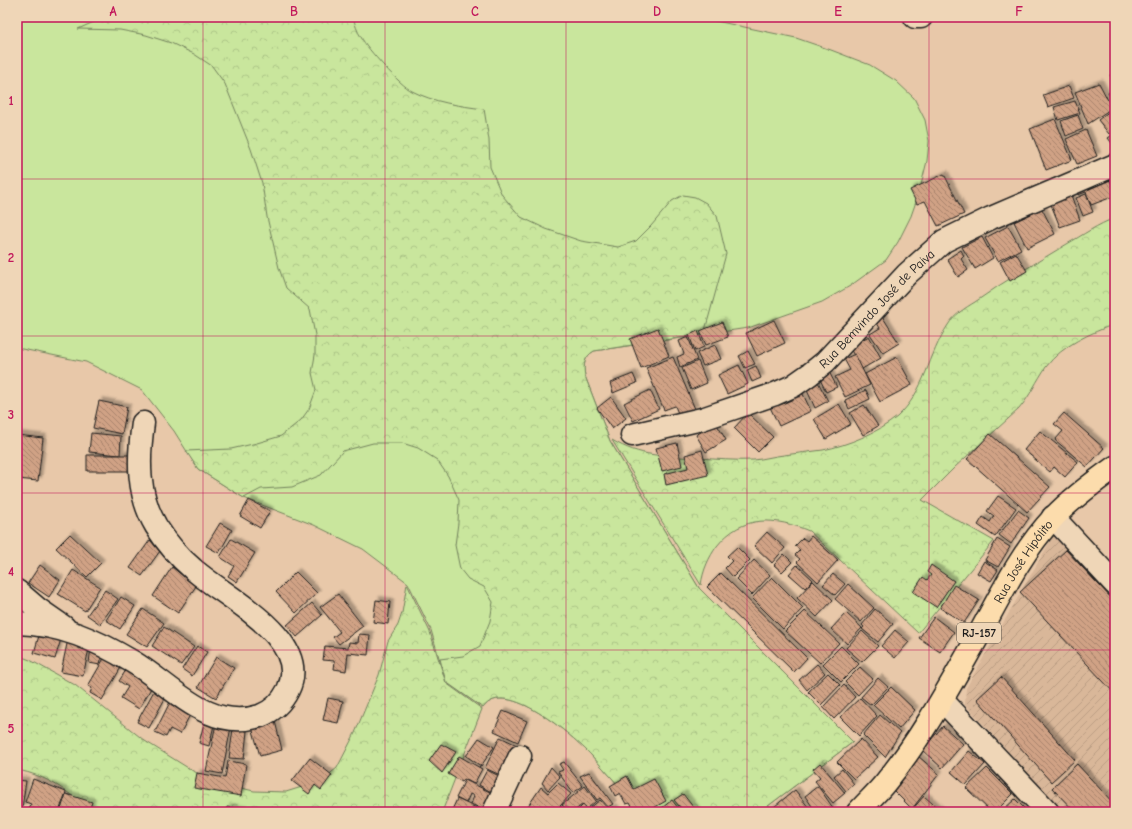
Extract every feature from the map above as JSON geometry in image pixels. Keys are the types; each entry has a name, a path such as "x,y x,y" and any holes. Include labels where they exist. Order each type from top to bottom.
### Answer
{"main road":[{"name":"Rua José Hipólito","path":"858,812 884,784 915,743 942,700 1006,585 1024,556 1053,517 1091,484 1115,467"}],"street":[{"path":"915,17 921,17"},
{"name":"Rua Bemvindo José de Paiva","path":"632,435 702,418 776,394 792,386 825,362 907,274 944,242 991,218 1115,165"},
{"path":"17,623 45,626 70,631 89,638 153,675 192,705 217,716 235,719 259,716 266,713 278,704 290,687 291,669 288,654 276,634 254,614 227,596 193,569 173,548 156,525 142,491 139,469 143,424"},
{"path":"1053,517 1115,584"},
{"path":"17,591 38,609 70,631"},
{"path":"942,700 1048,812"},
{"path":"494,812 520,756"}],"shaded area":[{"path":"1056,531 1115,593 1115,812 1063,812 965,704 966,688"}],"green space":[{"path":"17,17 697,17 796,38 870,65 896,81 914,98 925,120 929,141 927,161 919,193 911,216 898,242 886,260 850,286 822,302 748,328 594,351 588,356 584,365 585,376 610,441 699,588 853,742 760,812 642,812 582,746 539,713 522,704 507,699 493,700 483,708 446,682 431,630 408,583 363,549 314,525 244,498 198,469 174,431 142,390 86,362 17,348"},
{"path":"105,17 353,17 355,25 364,43 392,74 412,91 438,101 484,109 489,140 490,167 502,195 521,217 546,229 581,241 618,247 636,241 672,201 683,195 695,197 706,203 717,216 726,254 704,334 594,351 586,359 584,368 585,376 610,441 699,588 853,742 760,812 642,812 582,746 539,713 522,704 507,699 493,700 483,708 446,682 440,659 463,656 480,646 490,621 493,602 484,587 468,579 460,569 455,545 459,500 448,476 437,460 418,448 402,443 373,443 343,451 321,475 292,487 261,489 244,498 198,469 186,451 231,449 281,436 301,420 309,409 316,390 312,373 315,355 315,335 310,309 286,288 279,268 267,217 262,183 251,149 225,84 212,66 194,54 171,43 146,35 120,30 78,29"},
{"path":"1115,218 1115,324 1096,331 1060,352 1046,367 1027,399 1019,409 955,467 922,500 994,541 918,633 809,531 784,523 760,521 737,528 717,546 709,559 703,574 701,585 612,440 622,446 653,455 726,460 758,460 780,455 823,450 862,438 889,423 906,407 920,385 941,337 950,321 964,309 1020,272 1103,223"},
{"path":"407,584 430,632 446,683 482,709 442,812 91,812 57,785 28,772 17,770 17,655 30,660 75,685 145,741 193,771 213,780 254,791 286,792 321,781 337,768 355,733 379,675 388,641 398,625 402,613"}],"building":[{"path":"1115,72 1115,82 1110,75"},
{"path":"1099,83 1112,108 1088,124 1075,92"},
{"path":"1069,86 1074,98 1048,107 1043,95"},
{"path":"1115,89 1115,104 1108,93"},
{"path":"1075,101 1080,113 1058,120 1054,107"},
{"path":"1115,107 1115,130 1109,134 1098,120"},
{"path":"1078,115 1083,129 1066,136 1061,121"},
{"path":"1055,119 1072,160 1046,170 1030,129"},
{"path":"1086,130 1097,156 1077,164 1066,139"},
{"path":"1115,133 1115,145 1114,146 1108,138"},
{"path":"944,174 964,214 938,226 925,201 917,204 910,190"},
{"path":"1108,176 1115,192 1115,196 1091,205 1086,192 1078,195 1075,189"},
{"path":"1086,194 1093,212 1083,216 1076,198"},
{"path":"1071,195 1080,220 1060,227 1050,202"},
{"path":"1042,209 1055,234 1027,248 1014,222"},
{"path":"1008,226 1021,249 998,261 985,238"},
{"path":"982,237 993,258 975,269 962,247"},
{"path":"961,250 964,256 961,259 968,270 958,277 947,259"},
{"path":"1016,253 1027,271 1010,281 1000,262"},
{"path":"882,316 899,343 883,353 870,334 880,328 875,320"},
{"path":"774,320 785,343 757,356 746,333"},
{"path":"722,322 728,337 706,345 700,331"},
{"path":"658,328 669,356 641,368 630,339"},
{"path":"698,331 704,347 695,351 689,335"},
{"path":"869,336 881,358 862,369 849,347"},
{"path":"688,337 697,360 680,367 677,357 684,354 679,341"},
{"path":"715,345 721,359 703,366 697,353"},
{"path":"748,351 755,364 745,368 739,356"},
{"path":"855,354 870,385 845,397 835,377 850,370 844,359"},
{"path":"673,357 695,409 679,416 675,406 664,410 646,368"},
{"path":"897,357 912,385 880,402 865,374"},
{"path":"698,361 707,383 691,390 682,368"},
{"path":"739,365 748,384 727,394 718,375"},
{"path":"756,366 761,378 752,382 747,370"},
{"path":"828,370 837,387 826,392 818,375"},
{"path":"633,374 637,383 613,393 610,383"},
{"path":"817,380 828,401 815,408 805,386"},
{"path":"650,390 659,409 633,421 624,403"},
{"path":"801,390 811,411 779,426 769,405"},
{"path":"866,390 870,399 849,409 845,400"},
{"path":"611,397 626,418 612,429 597,408"},
{"path":"99,401 127,407 122,434 93,428"},
{"path":"839,404 851,424 826,439 814,419"},
{"path":"864,405 878,426 863,435 850,413"},
{"path":"748,413 773,437 758,452 734,428"},
{"path":"1064,413 1104,448 1087,467 1055,440 1063,431 1054,424"},
{"path":"716,423 726,440 706,452 696,435"},
{"path":"1040,431 1078,462 1065,477 1054,467 1050,472 1024,450"},
{"path":"91,433 121,436 120,455 89,452"},
{"path":"990,434 1050,487 1027,512 967,459"},
{"path":"17,435 43,438 38,481 17,479"},
{"path":"677,443 682,466 662,471 656,448"},
{"path":"702,450 708,475 666,485 664,474 688,468 685,455"},
{"path":"87,455 130,455 131,471 87,471"},
{"path":"998,496 1016,508 995,537 978,525 983,517 990,522 994,516 987,511"},
{"path":"249,500 270,511 260,528 240,516"},
{"path":"1018,510 1029,518 1011,544 999,535"},
{"path":"220,523 232,530 219,553 206,546"},
{"path":"767,532 785,548 772,563 754,546"},
{"path":"70,534 101,563 87,577 56,548"},
{"path":"811,536 838,560 818,582 797,562 800,559 795,555 800,550 795,546 803,538 807,541"},
{"path":"231,539 255,553 237,582 228,576 234,566 220,557"},
{"path":"997,539 1010,547 998,567 985,560"},
{"path":"150,540 160,551 142,576 130,568"},
{"path":"737,547 750,560 733,577 725,568 732,561 727,556"},
{"path":"1066,550 1115,602 1115,694 1020,592"},
{"path":"784,554 792,562 782,572 774,565"},
{"path":"754,560 770,575 752,595 736,579"},
{"path":"984,561 998,570 991,581 977,573"},
{"path":"40,565 60,580 49,597 28,583"},
{"path":"797,565 813,580 805,588 789,574"},
{"path":"931,565 954,581 936,607 913,592 923,577 927,580 931,575 927,572"},
{"path":"172,567 196,586 178,613 153,596"},
{"path":"73,570 100,587 85,611 58,594"},
{"path":"296,572 317,593 296,613 276,592"},
{"path":"721,573 807,658 794,672 707,587"},
{"path":"833,574 845,584 835,595 823,585"},
{"path":"772,577 803,608 783,629 752,598"},
{"path":"813,581 833,600 817,617 797,598"},
{"path":"848,584 874,608 861,622 835,599"},
{"path":"954,585 979,600 964,623 940,608"},
{"path":"105,590 118,599 100,624 87,615"},
{"path":"338,594 363,626 339,644 333,637 340,632 320,607"},
{"path":"121,597 135,606 120,629 106,620"},
{"path":"376,600 390,602 388,624 373,622"},
{"path":"312,603 322,615 297,637 287,625"},
{"path":"143,609 164,623 147,647 126,634"},
{"path":"875,609 893,624 878,642 862,629 864,627 862,625"},
{"path":"805,611 839,643 820,663 785,631"},
{"path":"846,613 862,628 847,644 831,629"},
{"path":"934,617 954,632 940,652 919,638"},
{"path":"164,627 194,647 181,665 152,646"},
{"path":"895,630 909,642 895,658 881,646"},
{"path":"862,631 878,646 862,662 846,648"},
{"path":"40,632 61,639 55,659 34,653"},
{"path":"359,634 370,635 368,655 348,653 346,671 334,669 335,661 323,660 325,646 348,648 349,642 358,643"},
{"path":"68,639 90,644 83,676 61,672"},
{"path":"197,646 207,652 192,676 182,669"},
{"path":"841,646 859,664 841,682 823,664"},
{"path":"91,647 103,648 100,665 89,663"},
{"path":"106,655 123,664 102,700 90,693 92,688 88,686"},
{"path":"216,657 234,668 216,698 198,687"},
{"path":"817,664 825,673 807,690 799,680"},
{"path":"128,667 154,683 139,709 121,698 128,687 119,681"},
{"path":"860,667 873,679 858,695 845,682"},
{"path":"828,673 840,685 821,705 808,692"},
{"path":"1001,677 1075,760 1051,782 977,699"},
{"path":"878,678 888,687 871,705 861,697"},
{"path":"844,685 855,697 834,719 823,707"},
{"path":"156,687 168,693 149,728 137,722"},
{"path":"891,687 915,710 899,729 873,705"},
{"path":"328,698 343,701 338,723 323,720"},
{"path":"860,698 877,716 859,736 840,717"},
{"path":"170,702 191,713 180,734 170,729 166,737 155,732"},
{"path":"503,711 527,721 518,742 494,731"},
{"path":"880,715 900,733 885,757 863,735"},
{"path":"275,721 282,750 260,756 252,727"},
{"path":"204,723 214,725 209,746 199,743"},
{"path":"216,724 231,727 222,774 206,771"},
{"path":"943,726 963,744 942,768 922,750"},
{"path":"233,729 247,731 244,759 229,758"},
{"path":"500,737 517,745 502,776 485,768"},
{"path":"479,738 494,747 481,766 466,756"},
{"path":"861,739 878,757 854,779 837,762"},
{"path":"441,744 456,752 442,773 429,761"},
{"path":"969,751 985,764 966,785 951,772"},
{"path":"459,756 482,769 474,784 464,779 462,782 448,774"},
{"path":"918,756 939,774 912,809 892,789"},
{"path":"310,758 332,775 321,790 315,785 309,794 292,781"},
{"path":"228,761 246,764 241,796 194,788 197,773 225,778"},
{"path":"564,762 583,786 573,793 558,772 563,770 559,764"},
{"path":"820,763 845,793 833,803 815,781 820,777 813,769"},
{"path":"1077,764 1115,805 1115,812 1075,812 1052,788"},
{"path":"551,767 560,777 548,790 542,783"},
{"path":"987,768 1013,794 995,812 991,812 966,788"},
{"path":"842,769 854,784 846,791 834,776"},
{"path":"487,770 501,777 493,793 479,785"},
{"path":"589,772 613,804 608,807 600,798 597,800 580,776"},
{"path":"627,776 634,789 654,779 666,801 646,812 635,812 630,803 626,804 620,793 615,796 610,786"},
{"path":"33,779 66,792 59,812 28,812 31,804 25,802"},
{"path":"17,780 26,781 22,808 17,807"},
{"path":"465,780 492,793 484,810 471,804 474,796 470,794 466,803 456,798"},
{"path":"558,783 571,794 560,806 567,812 524,812 541,787 548,793"},
{"path":"585,786 596,801 587,809 583,804 573,812 570,812 562,805"},
{"path":"818,786 833,808 828,812 816,812 805,796"},
{"path":"795,790 812,812 780,812 775,806"},
{"path":"66,794 92,802 89,812 60,812"},
{"path":"683,794 697,812 684,812 674,800"},
{"path":"924,796 942,812 910,812"},
{"path":"457,799 483,811 451,812"},
{"path":"1015,799 1026,810 1024,812 1001,812"},
{"path":"600,800 609,810 613,807 617,812 593,812 590,808"},
{"path":"672,800 681,812 657,812"},
{"path":"583,805 589,812 576,812"},
{"path":"227,807 247,811 247,812 226,812"},
{"path":"772,808 775,812 766,812"}]}
